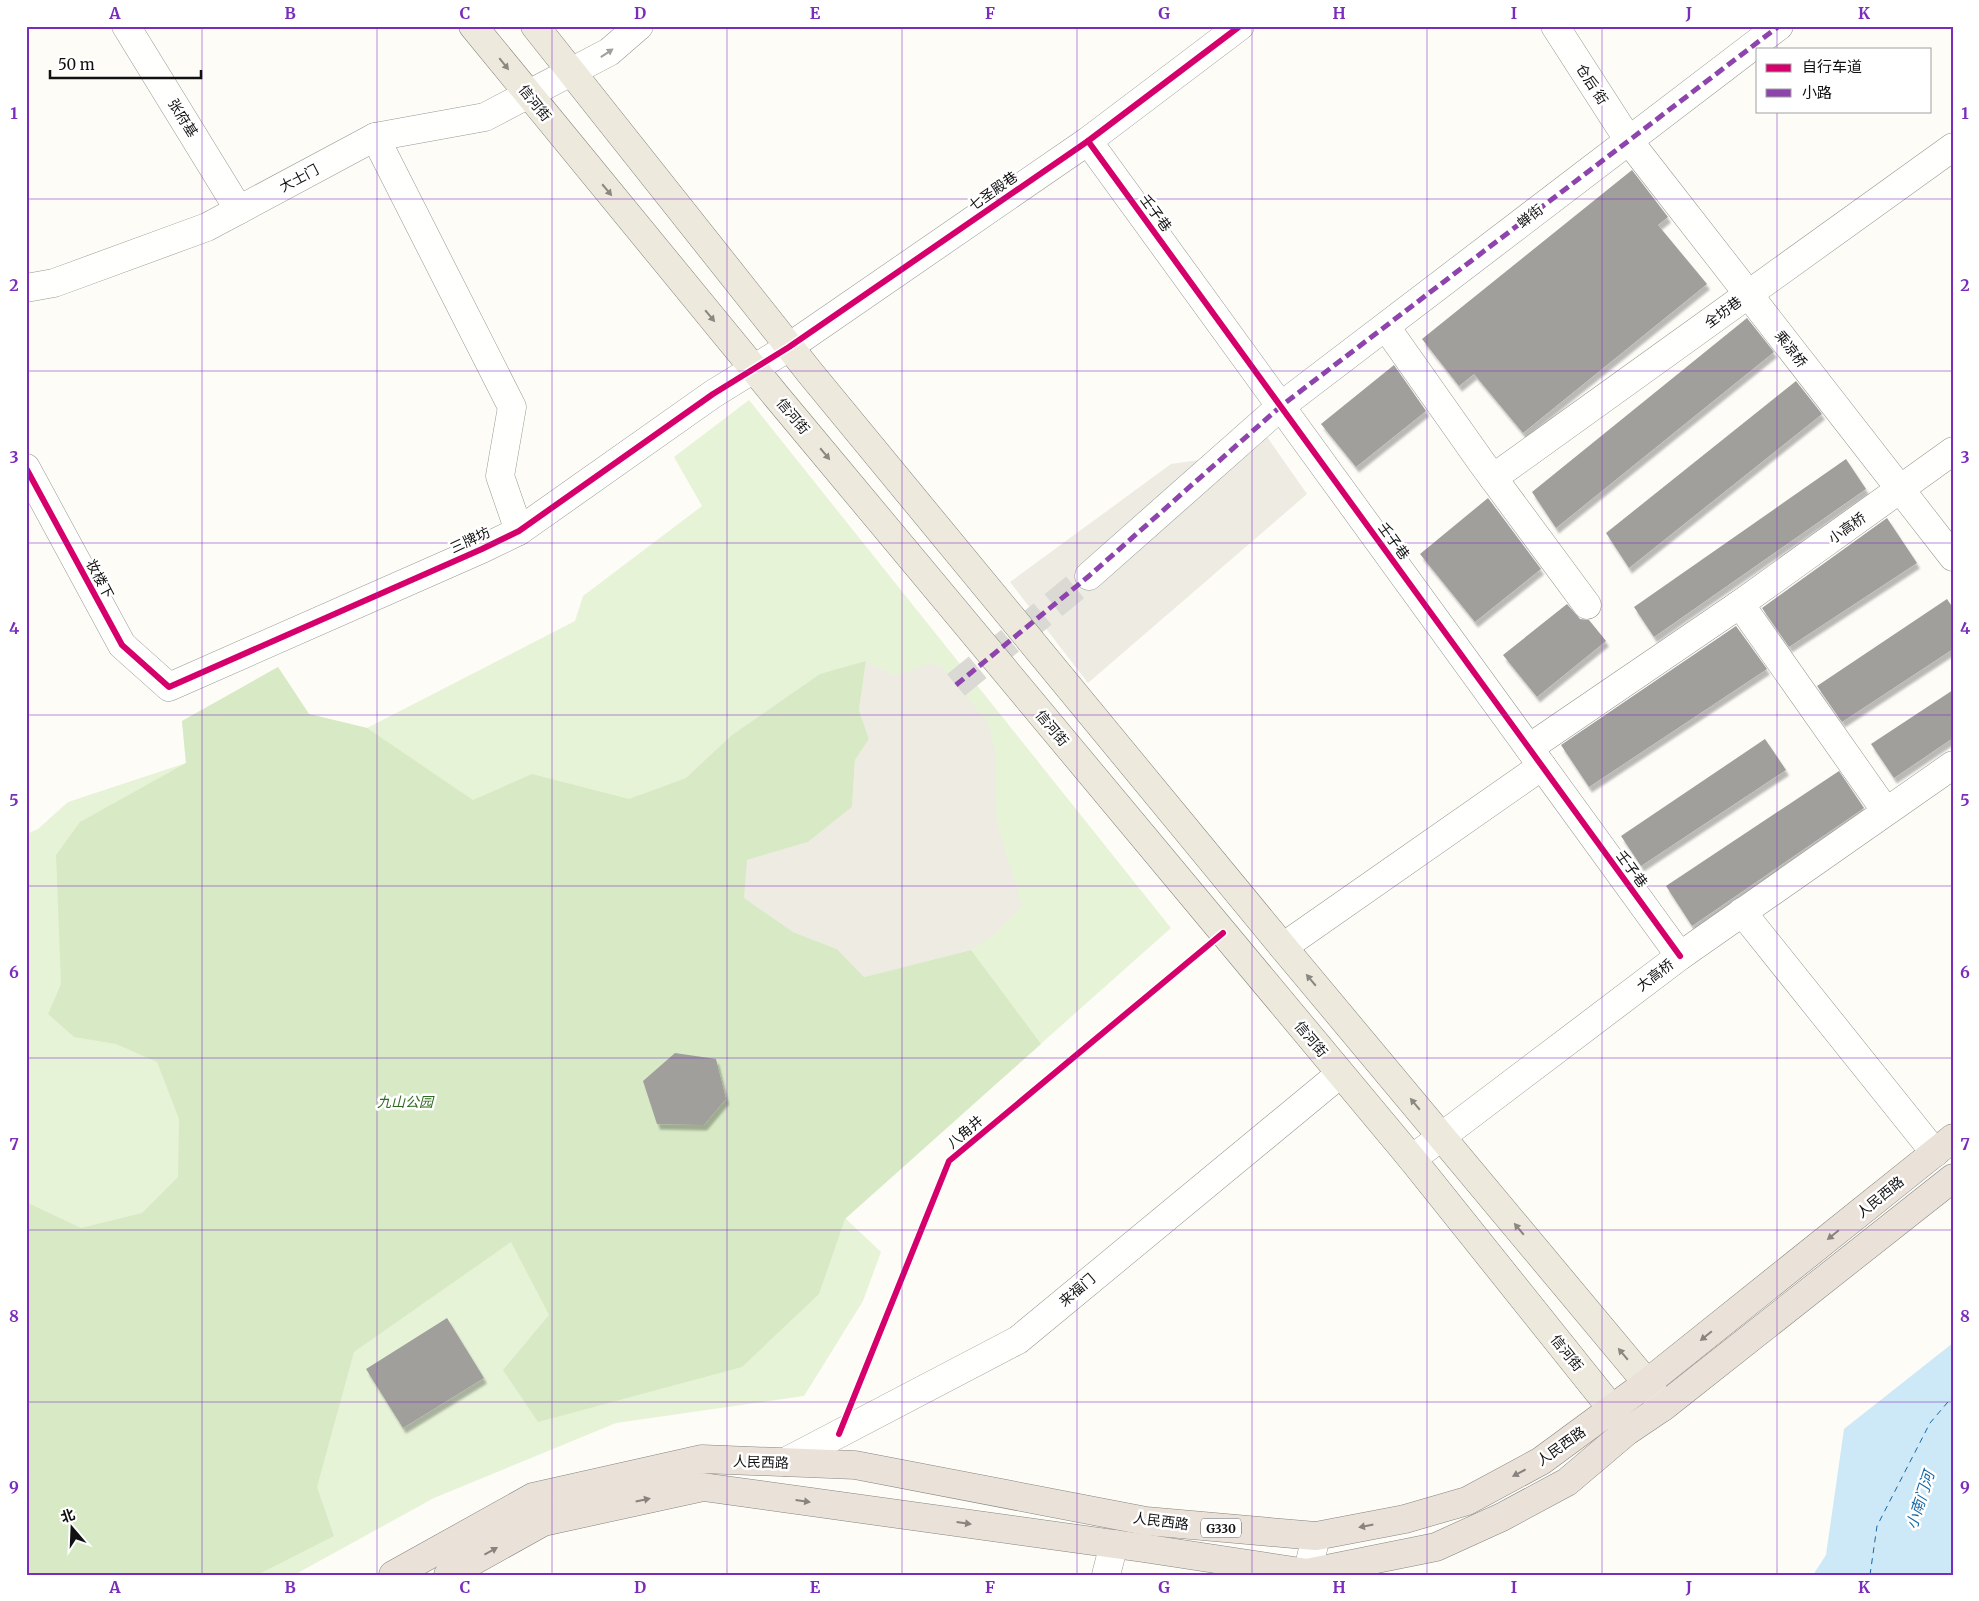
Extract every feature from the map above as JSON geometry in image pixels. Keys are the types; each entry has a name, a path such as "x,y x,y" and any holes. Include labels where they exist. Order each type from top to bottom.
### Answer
{"highway":[{"name":"人民西路","path":"448,1575 543,1522 704,1487 1114,1544 1307,1574 1436,1547 1502,1517 1567,1482 1647,1383 1944,1146"},
{"name":"人民西路","path":"393,1575 533,1497 702,1460 855,1465 1146,1521 1316,1536 1405,1519 1467,1501 1619,1420 1663,1407 1953,1178"}],"main road":[{"name":"信河街","path":"473,26 754,369 1412,1159 1619,1420"},
{"path":"535,26 789,347 1283,947 1647,1383 1663,1407"}],"street":[{"name":"张府基","path":"126,26 240,210"},
{"name":"大士门","path":"26,288 54,283 206,227 375,137 485,117 529,96 609,52 639,26"},
{"name":"七圣殿巷","path":"754,369 789,347 1088,141 1240,26"},
{"name":"仓后 街","path":"1555,26 1629,141"},
{"name":"蝉街","path":"1089,576 1281,406 1779,26"},
{"path":"375,137 512,407 500,476 519,531"},
{"name":"壬子巷","path":"1088,141 1680,956"},
{"name":"乘凉桥","path":"1629,141 1953,557"},
{"name":"全坊巷","path":"1493,478 1953,147"},
{"path":"1386,327 1493,478 1587,605"},
{"name":"三牌坊","path":"170,687 519,531 713,394 754,369"},
{"name":"小高桥","path":"1283,947 1740,604 1953,451"},
{"name":"妆楼下","path":"26,468 122,646 170,687"},
{"path":"1740,604 1885,810"},
{"name":"大高桥","path":"1412,1159 1680,956 1885,810 1953,765"},
{"path":"1742,912 1944,1146"},
{"name":"来福门","path":"785,1462 1018,1340 1340,1074"},
{"path":"1307,1574 1316,1536"},
{"path":"1106,1575 1114,1544"}],"green space":[{"name":"九山公园","path":"749,400 1171,928 845,1218 881,1252 863,1301 804,1396 616,1423 434,1498 294,1575 26,1575 26,834 38,829 68,802 186,763 182,721 278,667 309,714 367,728 575,621 583,596 702,506 674,457"},
{"name":"九山公园","path":"866,661 859,710 869,739 855,760 852,807 808,842 747,860 793,932 837,949 864,977 971,950 1041,1044 845,1219 819,1294 742,1367 538,1422 503,1370 549,1315 511,1242 354,1352 317,1487 334,1536 257,1575 26,1575 26,1202 81,1228 142,1213 178,1177 179,1119 157,1062 116,1044 74,1037 48,1014 61,984 56,855 80,822 186,763 182,721 278,667 309,714 367,728 473,800 532,774 629,799 686,778 732,735 820,674"}],"shaded area":[{"path":"1260,427 1307,494 1088,683 1010,582 1171,464 1213,458"},
{"path":"866,661 895,676 927,664 940,665 989,724 995,752 997,823 1022,905 995,934 971,950 864,977 837,949 793,932 744,898 747,860 808,842 852,807 855,760 869,739 859,710"}],"water":[{"name":"小南门河","path":"1953,1343 1953,1575 1813,1575 1826,1555 1844,1429"}],"building":[{"path":"1632,170 1668,217 1658,225 1707,284 1523,433 1474,374 1459,386 1422,339"},
{"path":"1747,318 1774,352 1556,528 1532,492"},
{"path":"1394,365 1426,411 1356,467 1321,424"},
{"path":"1796,381 1822,414 1629,568 1606,533"},
{"path":"1846,459 1866,489 1654,637 1634,607"},
{"path":"1488,498 1541,569 1475,622 1420,554"},
{"path":"1887,518 1917,563 1789,647 1762,608"},
{"path":"1947,599 1953,608 1953,649 1842,722 1817,686"},
{"path":"1567,604 1580,619 1589,620 1606,641 1537,697 1503,655"},
{"path":"1736,626 1767,669 1589,787 1561,745"},
{"path":"1953,690 1953,738 1894,778 1871,744"},
{"path":"1765,739 1786,770 1641,866 1621,836"},
{"path":"1839,771 1864,808 1692,926 1666,886"},
{"path":"675,1053 716,1059 726,1099 704,1125 657,1124 643,1081"},
{"path":"447,1318 484,1378 403,1428 366,1369"}],"ferry route":[{"path":"1870,1575 1877,1526 1930,1423 1953,1396"}],"tunnel":[{"path":"956,685 1089,576"}],"marked path":[{"path":"956,685 1089,576 1281,406 1779,26"}],"cycle path":[{"path":"26,468 122,645 169,687 519,531 713,394 789,347 1088,141 1240,26"},
{"path":"1088,141 1680,956"},
{"name":"八角井","path":"839,1434 949,1161 1223,933"}]}
